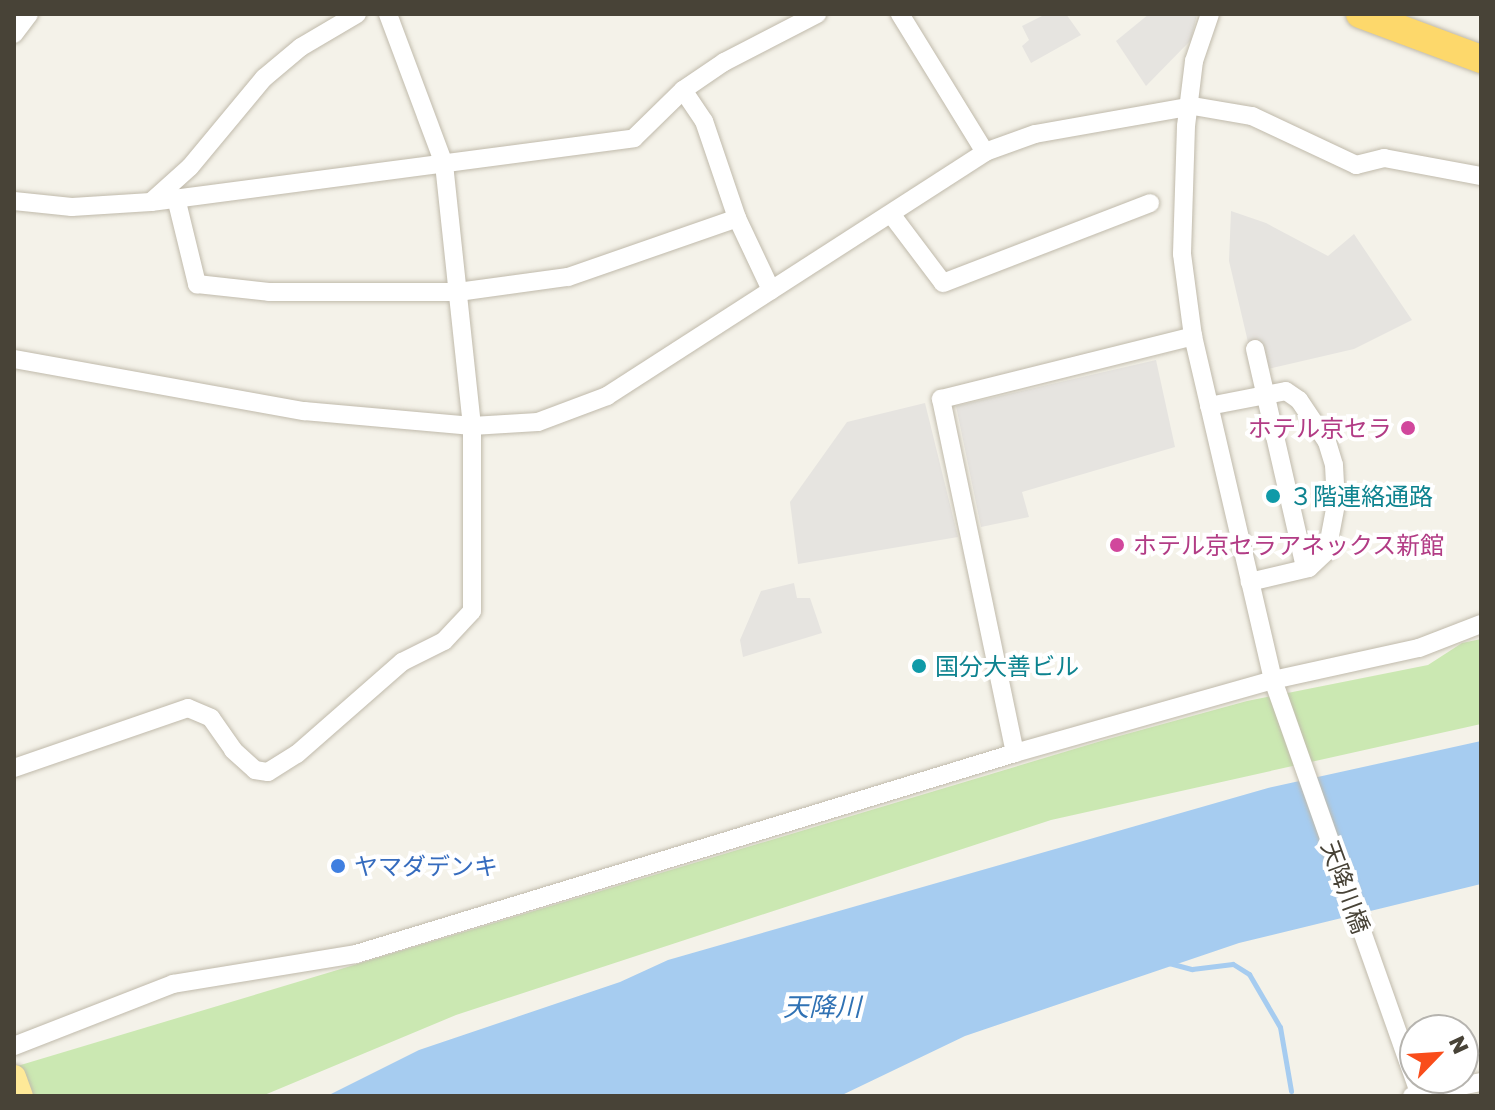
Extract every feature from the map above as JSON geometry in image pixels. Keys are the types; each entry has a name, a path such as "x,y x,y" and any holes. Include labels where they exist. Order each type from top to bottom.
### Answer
{"highway":[{"path":"1360,14 1481,59"}],"street":[{"path":"14,34 29,14"},
{"path":"151,202 190,167 264,78 301,47 357,14"},
{"path":"14,768 188,708 211,718 255,770 268,772 285,763 361,693 402,662 444,641 472,611 472,426 444,164 388,14"},
{"path":"14,201 72,207 151,202 634,138 683,90 724,62 817,14"},
{"path":"900,14 985,152"},
{"name":"天降川橋","path":"1210,14 1194,61 1193,106 1186,126 1182,254 1193,336 1273,680 1417,1095"},
{"path":"683,90 704,121 737,218 771,290"},
{"path":"14,359 304,411 472,426 567,415 607,396 985,152 1035,134 1193,106 1252,116 1356,165 1384,158 1481,176"},
{"path":"176,198 197,284 269,292 458,292 568,277 737,218"},
{"path":"891,214 943,283 1150,203"},
{"path":"1015,753 941,399 1193,336"},
{"path":"1255,349 1305,568"},
{"path":"1209,406 1265,392 1286,391 1299,400 1327,442 1334,465 1333,538 1320,561 1250,582"},
{"path":"14,1046 173,984 356,954 1015,753 1273,680 1419,648 1481,624"},
{"path":"1417,1095 1481,1082"}],"green space":[{"path":"1481,639 1481,724 1051,820 456,1015 262,1096 14,1096 14,1067 1101,741 1247,701 1428,665 1462,643"}],"shaded area":[{"path":"1046,14 1066,14 1081,35 1031,63 1022,46 1029,40 1022,26"},
{"path":"1149,14 1197,14 1191,40 1146,86 1116,41"},
{"path":"1231,211 1266,223 1328,256 1354,234 1412,320 1354,349 1255,372 1229,261"},
{"path":"1156,360 1175,447 1022,492 1029,517 981,527 956,406"},
{"path":"925,403 958,537 798,564 790,502 847,422"},
{"path":"794,583 797,598 810,598 822,633 743,657 740,640 761,591"}],"water":[{"name":"天降川","path":"1481,741 1481,884 1239,943 965,1036 840,1096 327,1096 419,1050 620,982 668,960 1268,788"}],"waterway":[{"path":"1169,963 1192,969 1233,964 1249,974 1280,1027 1291,1091"}],"place":[{"name":"ホテル京セラ","path":"1408,428"},
{"name":"３階連絡通路","path":"1273,496"},
{"name":"ホテル京セラアネックス新館","path":"1117,545"},
{"name":"国分大善ビル","path":"919,666"},
{"name":"ヤマダデンキ","path":"338,866"}]}
